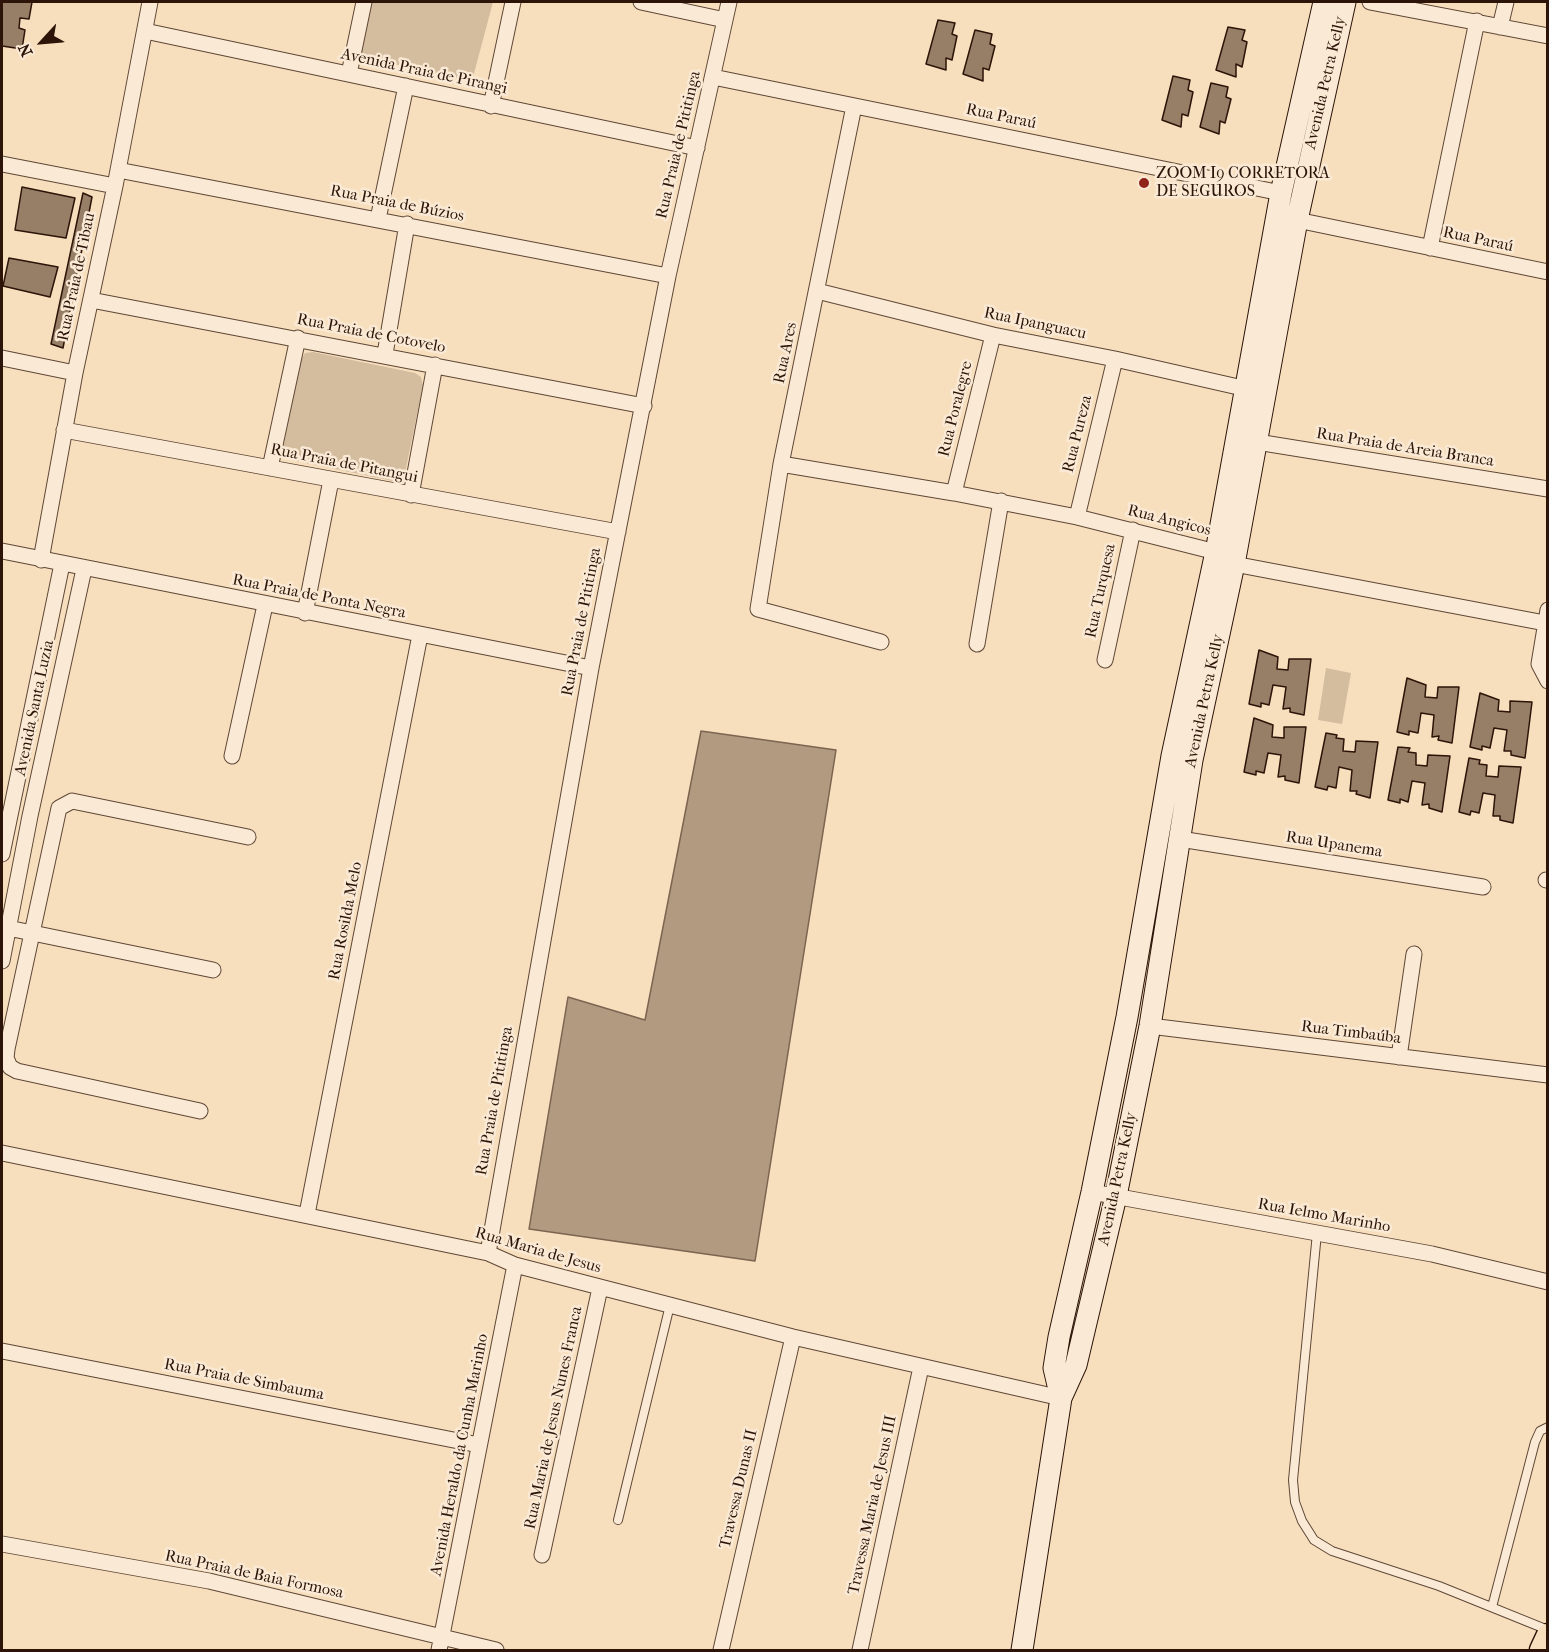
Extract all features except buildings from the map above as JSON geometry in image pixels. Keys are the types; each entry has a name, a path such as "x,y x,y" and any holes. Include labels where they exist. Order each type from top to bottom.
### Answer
{"main road":[{"path":"1541,1650 1548,1635"}],"street":[{"name":"Rua Praia de Tibau","path":"41,560 75,373 115,186 150,2"},
{"path":"349,74 364,2"},
{"path":"491,106 513,2"},
{"path":"641,2 726,20"},
{"name":"Rua Praia de Pititinga","path":"488,1253 591,668 668,276 729,2"},
{"name":"Avenida Petra Kelly","path":"1061,1398 1054,1368 1059,1337 1092,1192 1127,1017 1172,756 1216,552 1281,193 1324,2"},
{"name":"Avenida Petra Kelly","path":"1022,1650 1061,1398 1076,1365 1116,1196 1150,1026 1192,760 1234,564 1297,220 1345,2"},
{"path":"1370,2 1548,36"},
{"path":"1500,27 1506,2"},
{"path":"1430,248 1477,21"},
{"name":"Avenida Praia de Pirangi","path":"145,31 491,106 697,147"},
{"name":"Rua Paraú","path":"713,77 1281,193"},
{"path":"378,219 406,86"},
{"name":"Rua Ares","path":"854,106 781,464 758,609 881,642"},
{"path":"2,164 115,186"},
{"name":"Rua Praia de Búzios","path":"118,170 668,276"},
{"name":"Rua Paraú","path":"1297,220 1548,273"},
{"path":"385,354 407,224"},
{"name":"Rua Ipanguacu","path":"817,291 993,335 1115,359 1247,389"},
{"name":"Rua Praia de Cotovelo","path":"91,300 385,354 644,406"},
{"name":"Rua Poralegre","path":"954,493 993,335"},
{"path":"270,468 298,338"},
{"path":"2,358 75,373"},
{"name":"Rua Pureza","path":"1077,517 1115,359"},
{"path":"411,495 435,365"},
{"name":"Rua Praia de Pitangui","path":"64,430 618,532"},
{"name":"Rua Praia de Areia Branca","path":"1257,442 1548,489"},
{"name":"Rua Angicos","path":"781,464 1001,501 1077,517 1216,552 1234,564 1546,616"},
{"path":"305,613 331,480"},
{"path":"977,644 1001,501"},
{"name":"Rua Turquesa","path":"1105,660 1132,530"},
{"name":"Rua Praia de Ponta Negra","path":"2,551 591,668"},
{"name":"Avenida Santa Luzia","path":"2,854 62,564"},
{"name":"Avenida Santa Luzia","path":"2,961 30,816 84,569"},
{"path":"232,756 265,605"},
{"path":"1546,616 1539,664 1546,679"},
{"name":"Rua Rosilda Melo","path":"307,1215 420,635"},
{"path":"200,1111 17,1071 10,1067 6,1058 7,1049 56,814 65,804 72,801 248,837"},
{"name":"Rua Upanema","path":"1180,839 1483,887"},
{"path":"8,928 213,970"},
{"path":"1399,1057 1414,954"},
{"name":"Rua Timbaúba","path":"1150,1026 1548,1075"},
{"name":"Rua Maria de Jesus","path":"2,1153 488,1253 515,1265 793,1337 1061,1398"},
{"name":"Rua Ielmo Marinho","path":"1092,1192 1432,1254 1548,1282"},
{"name":"Avenida Heraldo da Cunha Marinho","path":"441,1644 515,1265"},
{"name":"Rua Maria de Jesus Nunes Franca","path":"542,1556 600,1288"},
{"name":"Travessa Dunas II","path":"721,1650 793,1337"},
{"name":"Rua Praia de Simbauma","path":"2,1351 479,1445"},
{"name":"Travessa Maria de Jesus III","path":"860,1650 921,1367"},
{"name":"Rua Praia de Baia Formosa","path":"2,1544 209,1581 441,1644 496,1650"}],"lane":[{"path":"1317,1233 1293,1480 1295,1502 1302,1521 1314,1540 1332,1551 1491,1607 1548,1630"},
{"path":"618,1520 670,1305"},
{"path":"1491,1607 1534,1442 1540,1431 1548,1426"}],"shaded area":[{"path":"370,2 493,2 472,81 357,56"},
{"path":"313,352 415,373 421,377 423,385 405,473 401,480 393,481 291,460 285,456 283,448 301,360 305,353"},
{"path":"1326,668 1351,673 1342,724 1318,720"},
{"path":"701,731 836,750 755,1261 529,1229 568,997 645,1020"}],"place":[{"name":"ZOOM I9 CORRETORA DE SEGUROS","path":"1144,183"}]}
